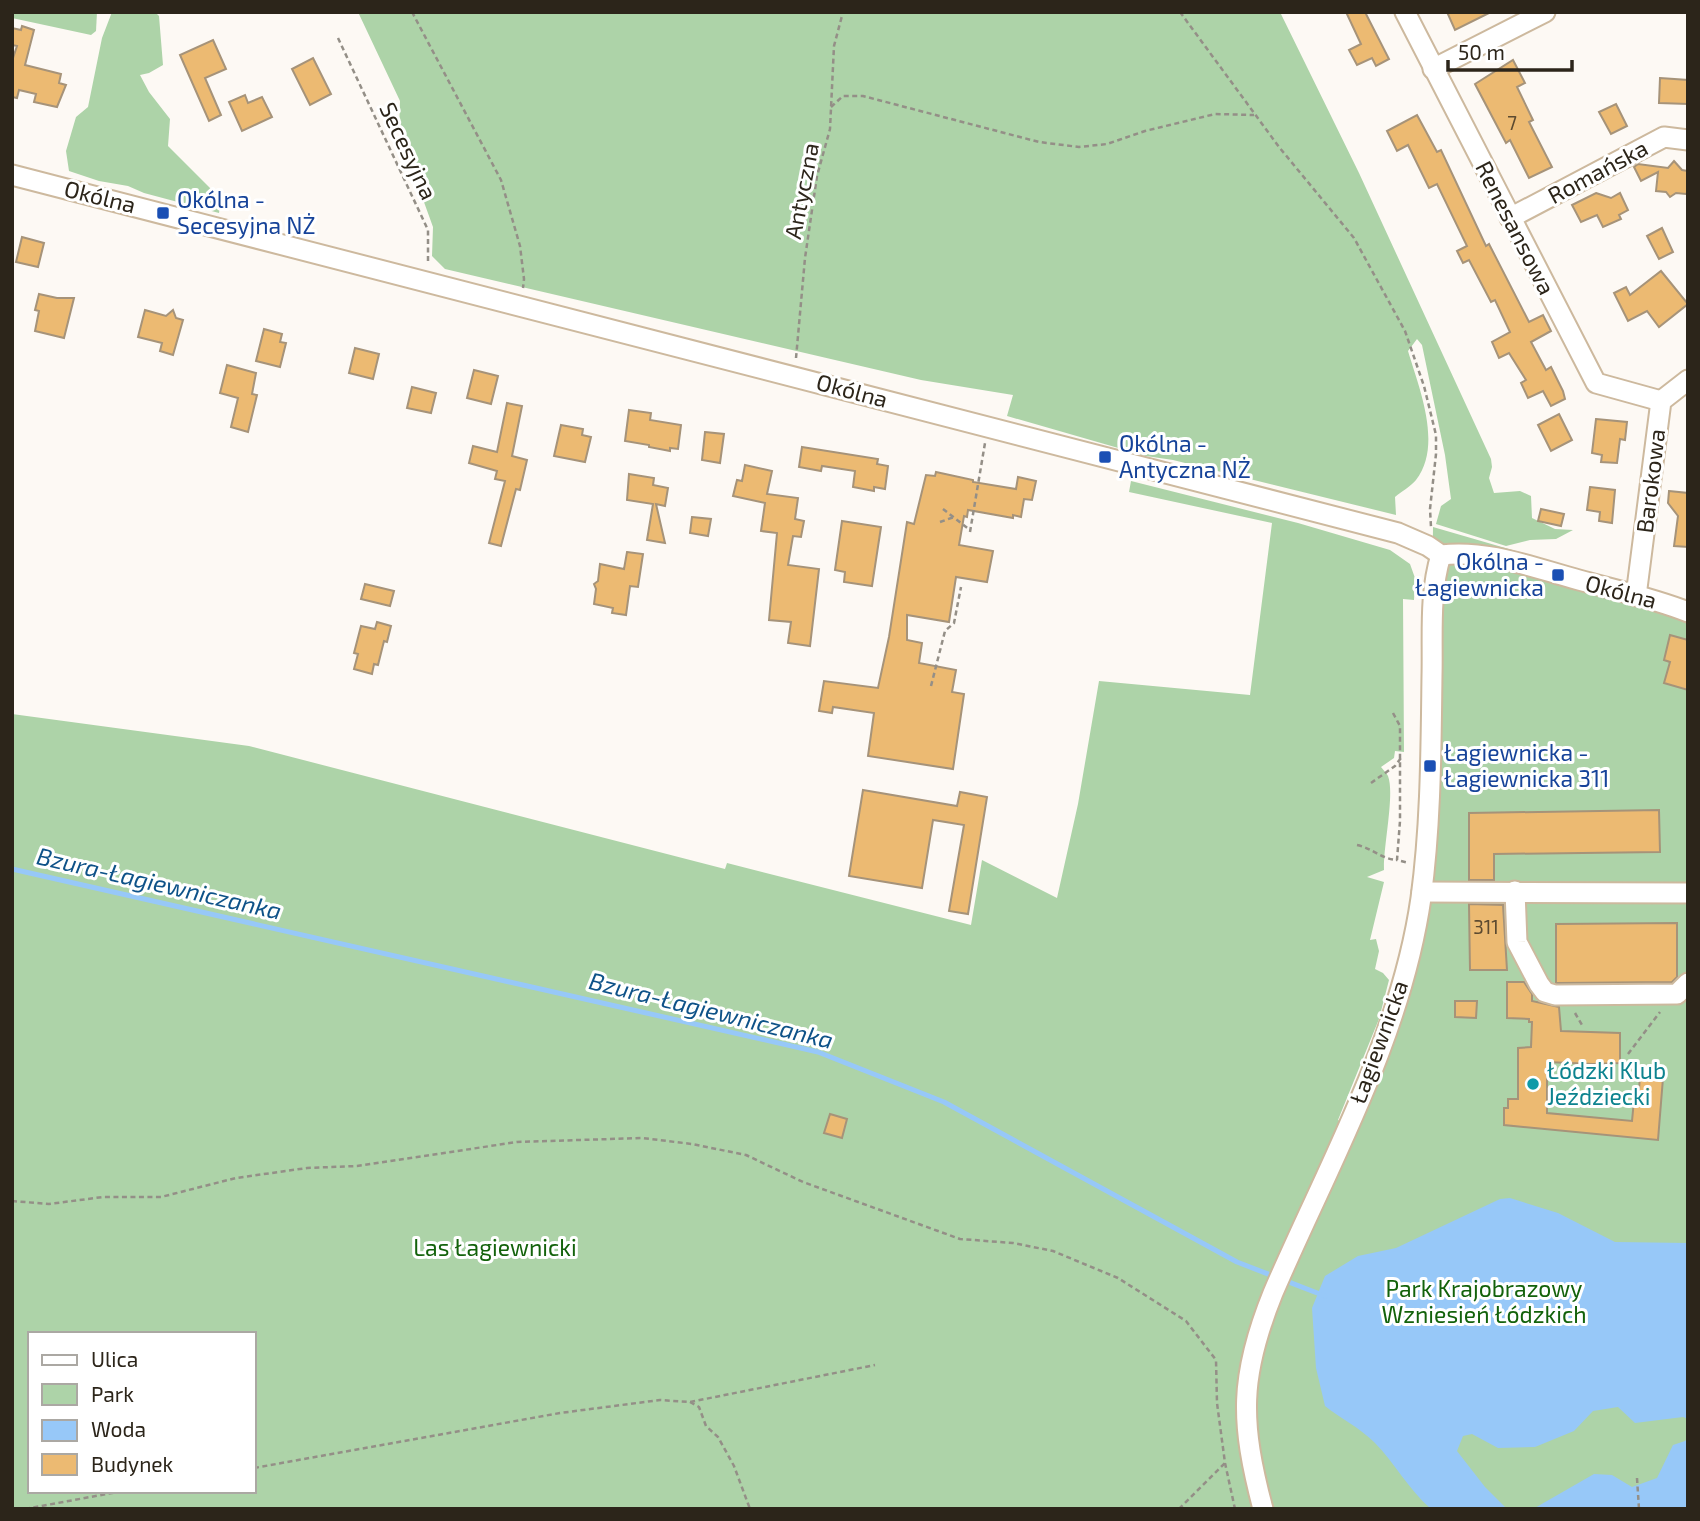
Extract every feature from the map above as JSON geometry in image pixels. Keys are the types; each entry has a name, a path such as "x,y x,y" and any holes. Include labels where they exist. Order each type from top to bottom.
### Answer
{"street":[{"name":"Renesansowa","path":"1405,12 1595,383 1661,401"},
{"path":"1433,69 1545,12"},
{"name":"Romańska","path":"1510,218 1664,137 1688,140"},
{"name":"Okólna","path":"12,175 1398,533 1441,555 1458,553 1490,557 1688,612"},
{"name":"Barokowa","path":"1636,596 1661,401 1688,380"},
{"name":"Łagiewnicka","path":"1263,1509 1248,1443 1245,1409 1250,1359 1273,1293 1380,1050 1403,982 1415,932 1429,823 1433,597 1441,555"},
{"path":"1515,891 1517,942 1545,992 1555,995 1681,989"},
{"path":"1422,892 1688,893"}],"path":[{"path":"412,12 501,180 520,246 524,279 522,306"},
{"name":"Antyczna","path":"794,376 817,176 830,129 834,46 843,12"},
{"path":"1180,12 1255,115 1353,238 1405,331 1424,386 1436,435 1430,521 1441,555"},
{"name":"Secesyjna","path":"338,38 428,230 428,282"},
{"path":"831,107 843,96 863,96 1039,142 1079,148 1107,144 1145,131 1215,114 1255,115"},
{"path":"943,509 970,531 985,440"},
{"path":"940,522 954,517"},
{"path":"931,686 945,631 954,623 961,587"},
{"path":"1393,713 1400,726 1401,758 1397,860"},
{"path":"1371,783 1395,766 1401,758"},
{"path":"1357,845 1371,848 1380,856 1416,865"},
{"path":"1628,1054 1681,989"},
{"path":"12,1200 49,1204 103,1197 161,1198 236,1178 307,1168 357,1166 517,1142 642,1138 692,1144 746,1155 803,1182 960,1239 1013,1243 1053,1251 1118,1278 1186,1321 1216,1360 1217,1403 1235,1509"},
{"path":"256,1468 560,1413 660,1400 690,1402 875,1365"},
{"path":"690,1402 699,1407 706,1426 718,1437 734,1466 750,1509"},
{"path":"1179,1509 1226,1462"},
{"path":"1637,1478 1639,1509"},
{"path":"25,1509 112,1493"}],"green space":[{"path":"12,12 97,12 96,31 91,35 12,18"},
{"path":"112,12 155,12 159,16 163,65 140,75 149,92 170,119 168,146 221,199 219,213 69,171 66,151 76,117 88,107 102,38"},
{"path":"358,12 1280,12 1359,173 1491,459 1489,478 1494,493 1520,491 1531,496 1532,518 1555,529 1573,530 1556,539 1530,540 1506,546 1436,524 1441,506 1451,499 1445,455 1422,345 1417,339 1408,351 1426,416 1428,450 1424,466 1416,480 1395,497 1396,515 1173,460 1146,456 1007,416 1013,395 921,380 445,269 432,256 433,227 399,133 400,101"},
{"path":"1131,481 1298,523 1390,550 1410,564 1415,578 1414,600 1403,599 1404,752 1395,751 1394,758 1381,767 1390,784 1384,870 1367,877 1384,882 1370,940 1376,939 1379,951 1375,969 1389,980 1379,1019 1338,1120 1342,1122 1429,917 1433,527 1688,601 1688,1509 12,1509 12,714 249,746 725,869 727,863 971,925 982,860 1057,898 1078,804 1099,681 1250,695 1272,523 1129,492"}],"water":[{"path":"1510,1198 1558,1213 1615,1242 1688,1243 1688,1419 1683,1417 1635,1423 1618,1407 1593,1411 1574,1431 1535,1447 1498,1448 1472,1434 1463,1436 1457,1451 1485,1487 1507,1509 1431,1509 1374,1442 1325,1406 1316,1368 1312,1308 1325,1276 1358,1256 1396,1248 1500,1199"},
{"path":"1688,1438 1688,1509 1533,1509 1594,1474 1612,1475 1632,1487 1657,1478 1673,1445"}],"building":[{"path":"1346,12 1365,12 1389,59 1376,66 1372,58 1357,65 1349,50 1361,44"},
{"path":"1447,12 1491,12 1455,30"},
{"path":"22,26 34,30 25,65 61,74 59,83 66,85 57,107 34,102 36,94 19,90 17,98 12,97 12,61 17,46 12,45 12,28 21,30"},
{"path":"213,40 226,69 205,78 221,115 209,121 180,55"},
{"path":"313,58 331,94 310,105 292,69"},
{"path":"1513,60 1525,83 1517,87 1533,120 1529,122 1552,167 1529,178 1510,140 1506,143 1475,84"},
{"path":"1660,78 1688,80 1688,104 1659,103"},
{"path":"245,95 248,103 262,97 272,117 242,131 229,102"},
{"path":"1616,104 1627,126 1611,134 1599,112"},
{"path":"1417,115 1437,152 1441,150 1486,246 1489,244 1529,322 1543,315 1551,331 1531,342 1546,370 1551,367 1563,391 1565,399 1551,406 1543,391 1528,398 1521,383 1526,380 1509,353 1499,358 1492,342 1510,332 1495,300 1491,302 1469,260 1463,263 1457,251 1467,246 1437,184 1429,188 1408,145 1397,151 1387,131"},
{"path":"1674,161 1682,170 1688,171 1686,194 1676,193 1670,197 1666,192 1656,191 1658,172 1641,181 1634,167 1638,164 1668,168"},
{"path":"1596,193 1611,198 1620,193 1628,210 1619,215 1621,219 1603,227 1597,215 1581,222 1572,205"},
{"path":"1662,228 1673,252 1659,259 1647,236"},
{"path":"22,237 44,243 38,267 16,262"},
{"path":"1661,271 1688,304 1659,327 1647,311 1628,321 1614,293 1626,287 1630,295"},
{"path":"39,294 74,298 64,338 35,331 39,311 35,310"},
{"path":"145,310 166,316 173,310 176,318 183,320 173,355 160,351 162,343 138,337"},
{"path":"264,329 282,334 280,342 286,343 280,367 256,361"},
{"path":"355,348 379,354 373,379 349,373"},
{"path":"227,365 256,373 252,394 257,395 248,432 231,427 238,398 220,393"},
{"path":"474,370 498,376 491,404 467,398"},
{"path":"412,387 436,393 431,413 407,408"},
{"path":"507,403 522,406 512,456 527,460 520,490 516,489 501,546 489,543 505,481 495,479 497,471 469,463 473,446 497,452"},
{"path":"629,410 651,413 650,420 681,425 678,449 670,448 670,451 625,441"},
{"path":"1559,414 1572,440 1551,451 1538,425"},
{"path":"1596,419 1627,422 1625,440 1620,439 1617,463 1601,462 1602,455 1592,453"},
{"path":"561,425 583,429 582,435 591,437 585,462 554,456"},
{"path":"705,432 724,434 720,463 702,460"},
{"path":"802,447 878,459 877,464 888,466 885,489 874,487 874,491 853,487 855,471 822,466 821,471 799,467"},
{"path":"745,465 772,471 767,494 798,498 795,519 804,521 801,537 793,536 788,565 819,569 810,646 788,643 791,622 769,620 777,533 761,531 765,503 733,496 737,480 742,481"},
{"path":"936,472 1016,489 1018,477 1036,481 1032,500 1024,499 1021,517 968,510 967,517 964,516 959,545 993,551 987,582 956,577 949,622 907,615 907,640 922,643 919,663 956,670 952,692 964,694 953,769 868,756 874,713 833,707 832,713 819,711 824,681 878,688 907,522 914,524 926,475 935,476"},
{"path":"629,474 654,478 653,485 668,488 665,506 656,504 665,543 647,540 653,504 627,500"},
{"path":"1590,487 1615,490 1612,523 1599,521 1600,512 1587,510"},
{"path":"1669,491 1688,493 1688,547 1674,546 1678,516 1668,503"},
{"path":"1541,509 1564,514 1561,526 1538,521"},
{"path":"692,517 711,519 708,536 690,533"},
{"path":"842,521 881,527 872,586 844,582 845,572 835,570"},
{"path":"627,552 643,554 638,587 630,586 626,615 612,613 613,608 594,604 594,584 598,581 600,564 624,569"},
{"path":"365,584 394,591 390,606 361,599"},
{"path":"377,622 391,626 378,665 374,664 372,674 354,669 358,654 354,653 361,626 375,629"},
{"path":"1670,635 1688,640 1688,690 1664,683 1670,662 1664,660"},
{"path":"863,790 957,806 960,792 987,797 968,914 949,911 964,825 933,820 922,888 849,876"},
{"path":"1659,810 1660,852 1494,854 1494,880 1469,880 1469,813"},
{"path":"1469,904 1503,905 1507,970 1470,970"},
{"path":"1677,923 1677,977 1672,982 1556,983 1556,924"},
{"path":"1507,982 1524,982 1532,994 1532,1001 1559,1007 1561,1031 1620,1033 1620,1063 1547,1062 1547,1113 1632,1121 1635,1090 1639,1090 1640,1076 1663,1078 1658,1140 1504,1125 1504,1108 1508,1108 1508,1099 1518,1099 1518,1048 1531,1047 1532,1022 1529,1022 1529,1019 1507,1018"},
{"path":"1455,1001 1477,1001 1476,1018 1455,1017"},
{"path":"830,1114 847,1119 842,1138 824,1133"}],"waterway":[{"name":"Bzura-Łagiewniczanka","path":"12,869 818,1052 944,1102 1237,1262 1325,1296"}],"place":[{"name":"Okólna - Secesyjna NŻ","path":"163,213"},
{"name":"Okólna - Antyczna NŻ","path":"1105,457"},
{"name":"Okólna - Łagiewnicka","path":"1558,575"},
{"name":"Łagiewnicka - Łagiewnicka 311","path":"1430,766"},
{"name":"Łódzki Klub Jeździecki","path":"1533,1084"}],"park label":[{"name":"Las Łagiewnicki","path":"495,1248"},
{"name":"Park Krajobrazowy Wzniesień Łódzkich","path":"1484,1302"}]}
